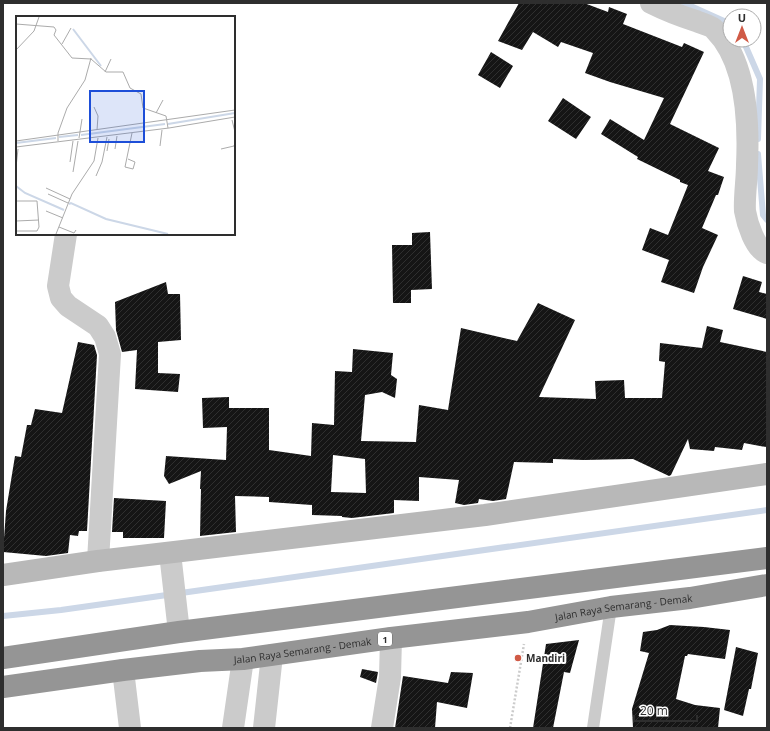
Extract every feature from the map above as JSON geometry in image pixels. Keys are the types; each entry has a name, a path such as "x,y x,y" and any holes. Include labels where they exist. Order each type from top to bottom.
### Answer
{"highway":[{"path":"3,658 178,627 767,558"},
{"name":"Jalan Raya Semarang - Demak","path":"3,687 123,670 200,661 243,659 391,638 528,622 611,607 690,598 767,585"}],"street":[{"path":"651,3 662,9 714,28 729,47 740,75 746,112 748,155 745,211 754,240 760,248 767,253"},
{"path":"66,235 58,286 61,298 68,306 98,326 105,337 110,354 98,561"},
{"path":"3,575 98,561 171,558 767,474"},
{"path":"171,558 178,627"},
{"path":"382,728 390,677 391,638"},
{"path":"264,728 272,655"},
{"path":"233,728 243,659"},
{"path":"123,670 130,728"}],"lane":[{"path":"593,728 611,607"}],"path":[{"path":"510,728 528,622"}],"building":[{"path":"519,3 584,3 608,12 609,7 627,14 623,24 682,47 684,43 704,52 670,124 719,148 708,171 724,177 718,195 716,195 702,228 718,235 703,267 694,293 661,282 669,260 642,250 650,228 668,235 688,185 637,159 638,157 601,134 610,119 644,140 664,98 585,73 593,53 561,42 558,47 533,32 522,50 498,41"},
{"path":"491,52 513,66 500,88 478,75"},
{"path":"563,98 591,117 576,139 548,121"},
{"path":"430,232 432,289 411,290 411,303 393,303 392,245 412,245 412,233"},
{"path":"743,276 762,282 759,292 767,294 767,319 733,309"},
{"path":"166,282 168,294 180,294 181,340 158,342 158,373 180,374 178,392 135,389 137,350 122,352 116,330 115,302"},
{"path":"538,303 575,320 539,397 596,399 595,381 624,380 625,398 662,398 665,362 659,361 660,343 702,348 707,326 723,330 720,342 767,352 766,447 744,443 742,450 715,447 714,451 690,449 688,439 671,475 669,476 633,459 553,459 553,463 514,462 506,499 493,501 479,499 478,503 464,505 455,503 459,480 419,477 419,501 394,500 394,513 352,518 342,516 312,515 312,505 269,502 269,497 235,496 236,532 200,536 201,471 169,484 164,476 166,456 226,460 227,427 203,428 202,398 229,397 229,408 269,408 269,450 311,456 312,423 334,425 335,371 352,372 353,349 393,353 391,375 397,379 395,398 382,392 365,395 361,441 416,442 419,405 448,410 461,328 517,341","holes":["333,455 365,459 366,493 331,492"]},
{"path":"78,342 94,345 97,355 87,531 79,531 78,536 70,535 68,553 46,556 3,552 6,511 15,456 21,457 27,425 31,425 35,409 62,413"},
{"path":"114,498 166,501 164,538 123,538 123,532 112,532"},
{"path":"670,625 730,630 725,659 688,654 685,656 676,699 695,705 720,708 718,728 633,728 632,709 649,653 640,651 643,632 657,630"},
{"path":"579,640 570,673 564,672 553,728 533,728 546,644"},
{"path":"736,647 758,653 751,689 749,689 743,716 724,710"},
{"path":"362,669 378,672 376,683 360,677"},
{"path":"451,672 473,673 467,708 437,702 435,728 395,728 403,676 448,683"}],"waterway":[{"path":"684,3 722,20"},
{"path":"746,48 760,79 758,139"},
{"path":"758,154 763,215 767,220"},
{"path":"3,616 61,610 767,510"}],"place":[{"name":"Mandiri","path":"518,658"}]}
